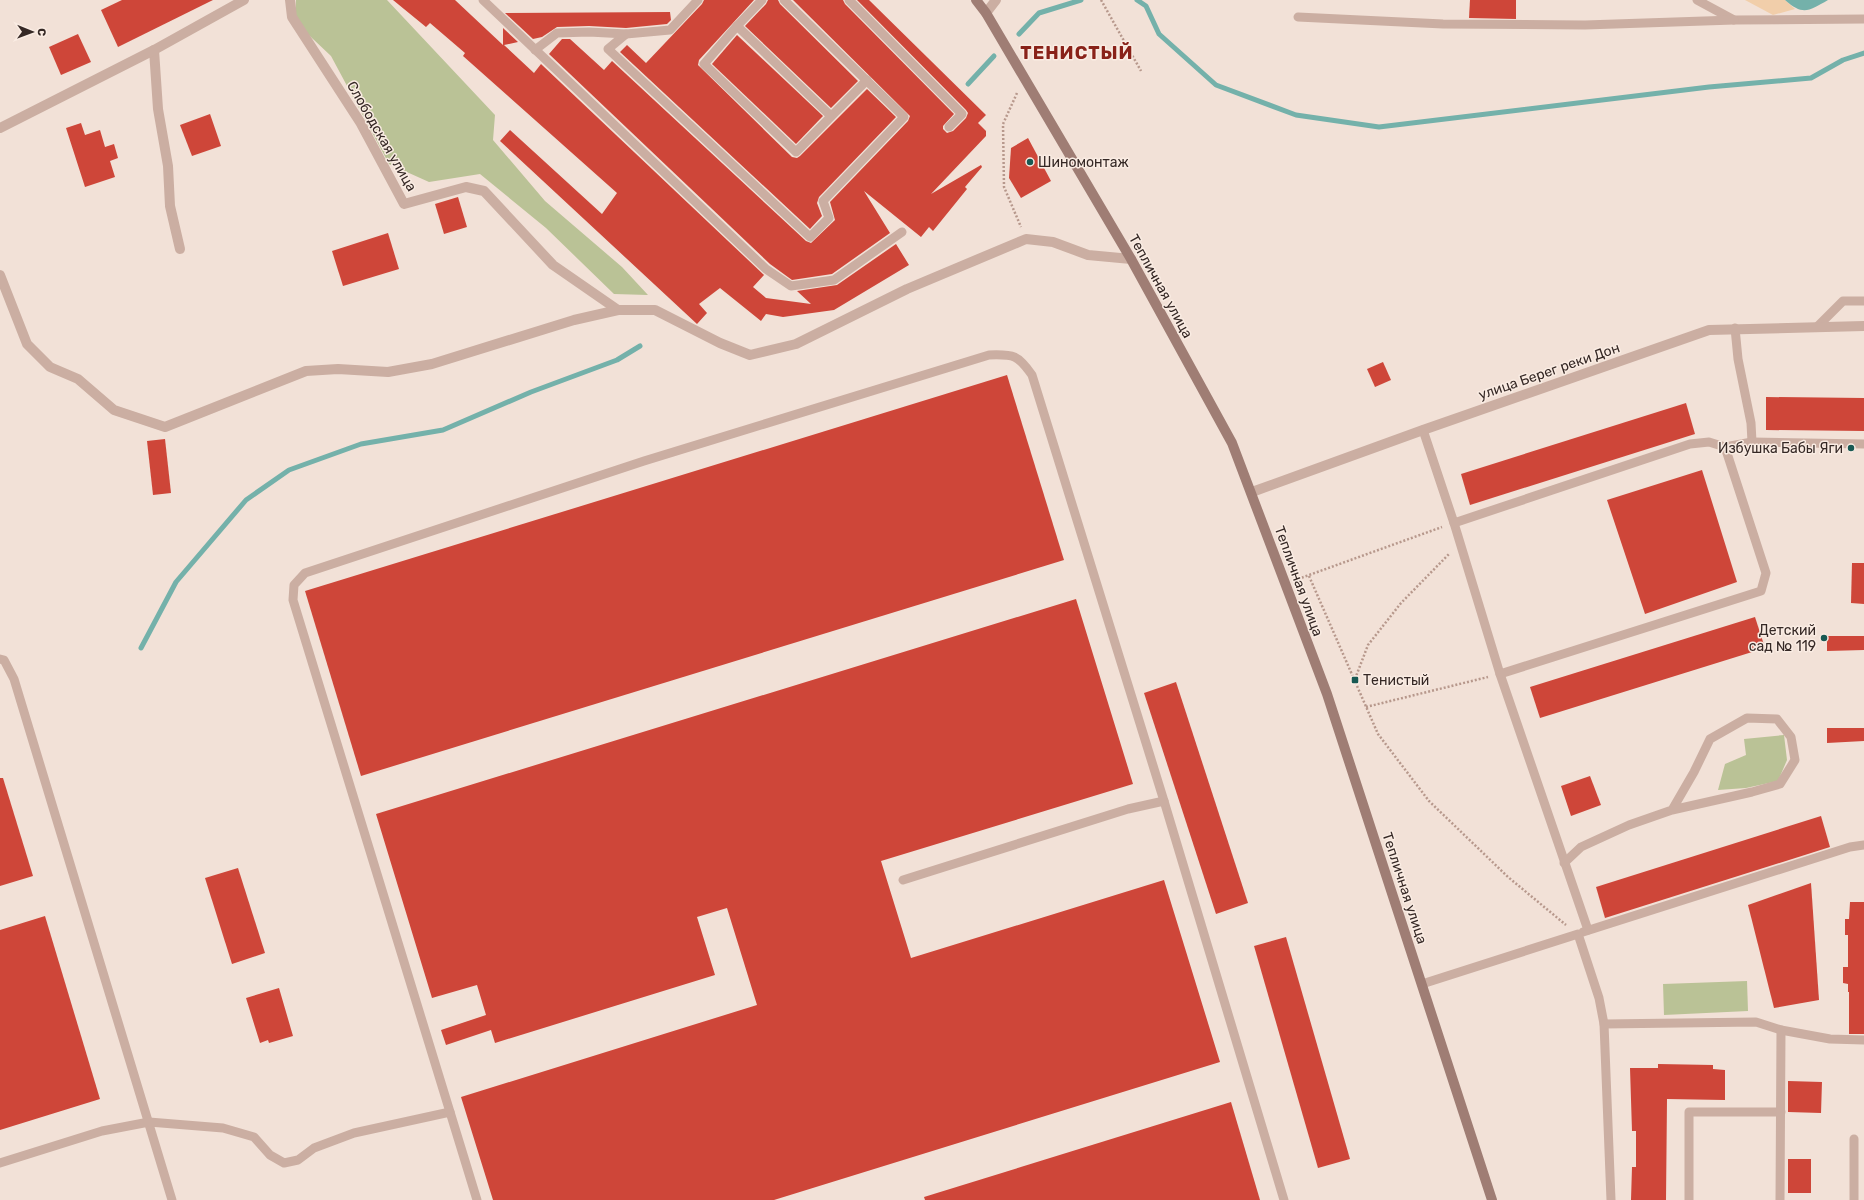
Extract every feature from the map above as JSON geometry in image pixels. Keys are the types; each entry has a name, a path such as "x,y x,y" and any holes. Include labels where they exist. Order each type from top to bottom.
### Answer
{"street":[{"path":"0,128 154,50 244,0"},
{"name":"Слободская улица","path":"290,0 292,18 360,122 404,204 466,187 484,191 554,265 618,310"},
{"name":"Тепличная улица","path":"976,0 986,13 1131,259 1232,443 1252,492 1327,694 1492,1200"},
{"path":"986,13 996,0"},
{"path":"154,50 158,109 168,166 170,206 180,249"},
{"path":"0,275 27,344 50,367 78,379 114,410 164,427 306,371 338,369 388,372 432,364 574,320 618,310 655,310 682,322 720,343 750,355 796,344 907,289 1026,239 1053,242 1088,256 1131,259"},
{"name":"улица Берег реки Дон","path":"1252,492 1423,430 1709,330 1735,328 1864,326"}],"lane":[{"path":"483,0 766,270 791,286 834,280 902,232"},
{"path":"535,50 557,33 589,32 626,34 670,30 698,0"},
{"path":"762,0 704,64 796,152 868,80"},
{"path":"626,34 608,49 810,237 829,218 823,201 904,117 868,80 784,0"},
{"path":"849,0 962,114 949,127"},
{"path":"1697,0 1734,20"},
{"path":"1298,17 1443,24 1578,25 1734,20 1864,19"},
{"path":"737,26 831,116"},
{"path":"1818,326 1843,302 1864,301"},
{"path":"1735,328 1738,359 1751,423 1752,442"},
{"path":"477,1200 293,600 294,585 305,573 644,461 989,355 1009,354 1023,362 1032,375 1164,801 1284,1200"},
{"path":"1423,430 1454,523 1500,674 1588,930"},
{"path":"1454,523 1690,444 1709,442 1725,447 1752,442 1864,444"},
{"path":"1500,674 1761,591 1766,573 1725,447"},
{"path":"0,659 4,660 14,679 172,1200"},
{"path":"1564,863 1581,847 1629,825 1672,810 1752,792 1780,784 1795,760 1791,737 1778,719 1747,718 1710,739 1694,772 1672,810"},
{"path":"903,880 1128,809 1164,801"},
{"path":"1422,984 1850,847 1864,845"},
{"path":"1578,934 1599,998 1604,1024 1611,1200"},
{"path":"1604,1024 1756,1022 1781,1030 1830,1039 1864,1040"},
{"path":"1780,1200 1781,1030"},
{"path":"0,1163 102,1131 149,1122 223,1128 254,1137 270,1155 284,1163 298,1160 314,1148 354,1133 450,1112"},
{"path":"1689,1200 1689,1112 1781,1112"},
{"path":"1854,1139 1854,1200"}],"path":[{"path":"1102,1 1141,71"},
{"path":"1024,77 1003,124 1004,187 1026,239"},
{"path":"1285,584 1454,523"},
{"path":"1355,680 1368,645 1401,603 1453,550"},
{"path":"1309,576 1378,734 1429,801 1508,877 1578,934"},
{"path":"1366,707 1500,674"}],"green space":[{"path":"296,0 387,0 495,115 493,140 545,201 622,267 648,295 614,294 546,228 480,174 429,182 389,164 331,56 295,22"},
{"path":"1784,735 1787,760 1778,781 1746,788 1718,790 1725,764 1746,755 1744,739"},
{"path":"1747,981 1748,1011 1664,1015 1663,984"}],"sand":[{"path":"1745,0 1785,0 1795,9 1773,15"}],"water":[{"path":"1785,0 1828,0 1811,9 1802,10 1791,5"}],"building":[{"path":"122,0 213,0 118,47 101,10"},
{"path":"393,0 455,0 503,45 503,28 518,42 504,45 534,73 541,64 764,275 753,287 766,298 811,304 797,291 837,285 896,244 909,265 834,310 783,317 766,314 761,321 720,288 699,304 707,313 697,324 500,141 510,130 602,214 617,193 463,56 465,53 430,23 426,27"},
{"path":"704,0 754,0 699,60 698,65 792,157 797,158 800,156 867,89 896,117 819,197 817,203 822,216 810,229 620,52 627,45 646,63 702,4"},
{"path":"768,0 778,0 780,4 858,81 831,108 745,26"},
{"path":"793,0 843,0 845,4 954,114 943,126 943,129 947,133 953,131 966,118 968,113 857,0 869,0 986,115 978,123 986,131 986,136 931,194 981,165 982,167 965,187 967,189 933,231 929,227 921,237 864,191 890,233 832,274 792,280 770,264 549,54 562,39 570,39 604,70 612,61 806,241 811,243 835,220 830,202 908,121 910,116"},
{"path":"1470,0 1516,0 1516,19 1469,18"},
{"path":"670,12 671,20 667,24 626,28 589,26 557,27 542,37 533,39 505,13"},
{"path":"78,34 91,62 61,75 49,47"},
{"path":"737,35 823,116 796,144 712,64"},
{"path":"210,114 221,146 192,156 180,125"},
{"path":"81,123 85,135 100,130 105,147 114,144 118,158 110,161 115,177 85,187 66,128"},
{"path":"1028,138 1051,181 1021,198 1009,178 1011,148"},
{"path":"458,197 467,227 444,234 435,204"},
{"path":"388,233 399,269 343,286 332,251"},
{"path":"1383,362 1391,380 1375,387 1367,369"},
{"path":"1007,375 1064,560 361,776 305,591"},
{"path":"1766,397 1864,398 1864,431 1766,430"},
{"path":"1686,403 1695,434 1470,505 1461,474"},
{"path":"165,439 171,493 153,495 147,441"},
{"path":"1702,470 1737,582 1645,614 1607,500"},
{"path":"1852,563 1864,563 1864,604 1851,603"},
{"path":"1076,599 1133,784 881,861 911,958 1164,880 1220,1062 774,1200 493,1200 461,1097 757,1005 727,908 697,917 715,975 495,1043 491,1030 446,1045 441,1030 486,1015 477,985 432,998 376,814"},
{"path":"1755,617 1765,648 1540,718 1530,687"},
{"path":"1827,636 1864,636 1864,650 1827,651"},
{"path":"1176,682 1248,903 1216,914 1144,693"},
{"path":"1827,728 1864,728 1864,741 1827,743"},
{"path":"1590,776 1601,805 1571,816 1561,786"},
{"path":"0,778 3,778 33,876 0,886"},
{"path":"1821,816 1830,847 1605,918 1596,887"},
{"path":"238,868 265,953 232,964 205,878"},
{"path":"1811,883 1819,1000 1774,1008 1748,905"},
{"path":"1850,902 1864,902 1864,1034 1849,1034 1849,992 1848,984 1843,983 1843,967 1848,967 1848,935 1845,935 1845,919 1849,919"},
{"path":"45,916 100,1099 0,1130 0,930"},
{"path":"1286,937 1350,1159 1318,1168 1254,946"},
{"path":"279,988 293,1036 269,1043 268,1040 260,1043 246,998"},
{"path":"1658,1064 1713,1065 1713,1069 1725,1070 1725,1100 1667,1099 1666,1200 1631,1200 1632,1167 1636,1167 1636,1131 1632,1131 1630,1068 1658,1068"},
{"path":"1788,1081 1822,1082 1821,1113 1788,1112"},
{"path":"1231,1102 1260,1200 925,1200 924,1197"},
{"path":"1788,1159 1811,1159 1811,1193 1788,1193"}],"waterway":[{"path":"1019,34 1039,13 1081,0"},
{"path":"1137,0 1146,6 1159,34 1216,85 1296,115 1379,127 1709,87 1811,78 1843,60 1864,53"},
{"path":"968,84 994,56"},
{"path":"141,648 176,582 246,500 289,470 361,444 443,430 531,392 617,360 640,346"}],"place":[{"name":"Шиномонтаж","path":"1030,162"},
{"name":"Избушка Бабы Яги","path":"1851,448"},
{"name":"Детский сад № 119","path":"1824,638"},
{"name":"Тенистый","path":"1355,680"}],"district":[{"name":"ТЕНИСТЫЙ","path":"1077,53"}]}
